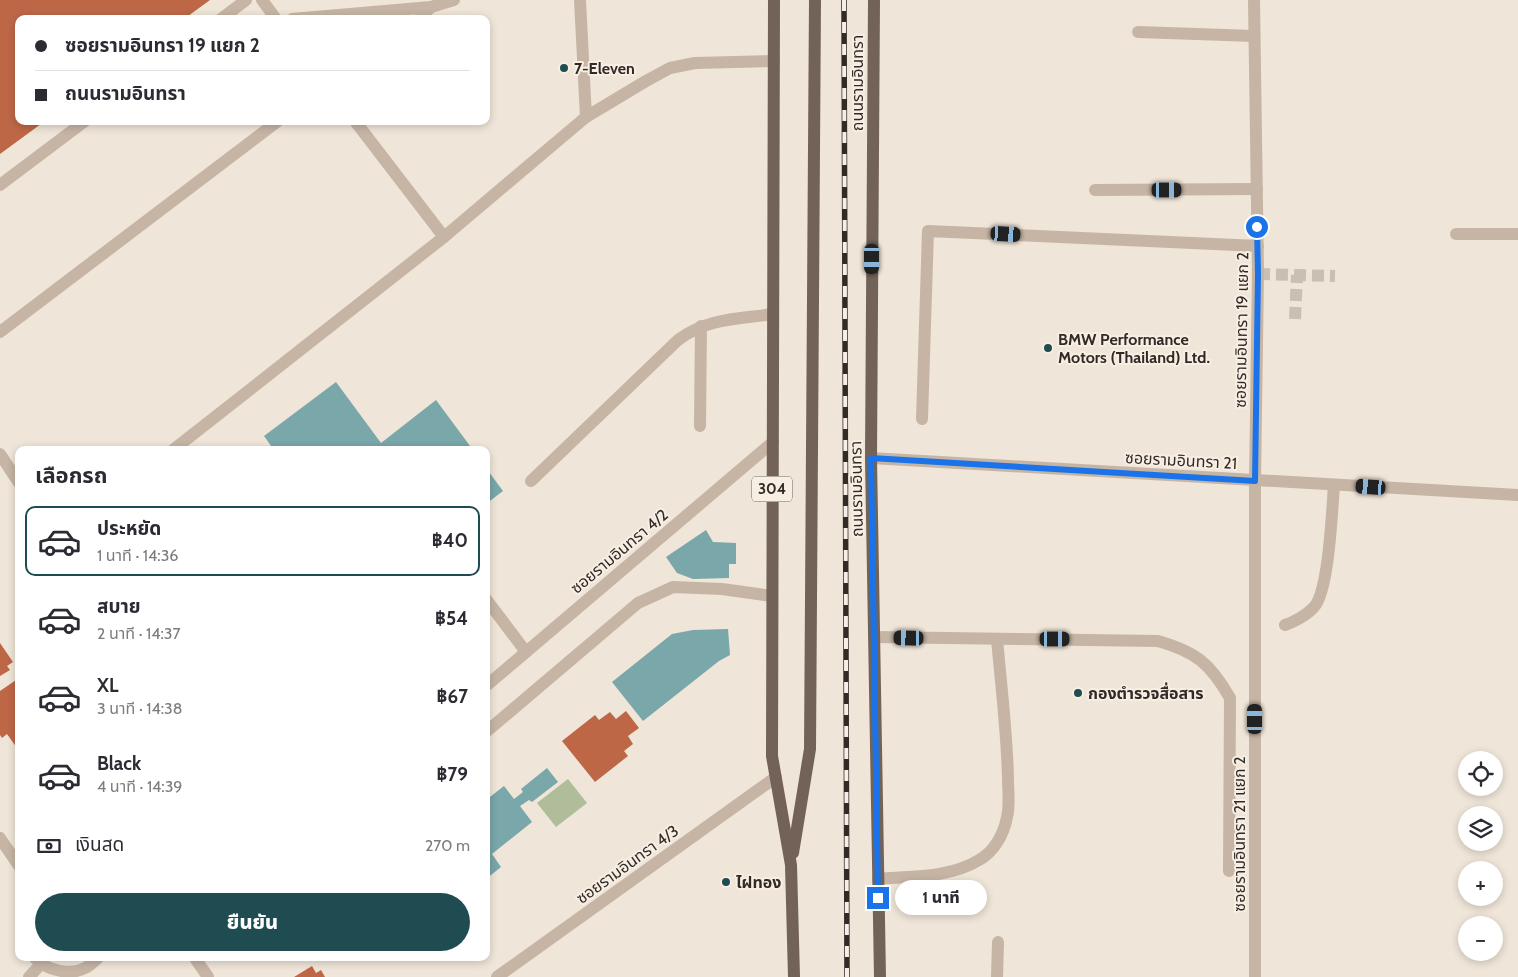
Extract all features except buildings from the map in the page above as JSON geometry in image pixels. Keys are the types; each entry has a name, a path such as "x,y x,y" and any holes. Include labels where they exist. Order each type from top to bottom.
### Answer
{"main road":[{"name":"304","path":"774,0 772,756 791,865 794,977"},
{"name":"304","path":"791,865 810,749 815,0"},
{"name":"ถนนรามอินทรา","path":"874,0 871,458 880,977"}],"street":[{"path":"226,15 246,0"},
{"path":"262,0 273,15"},
{"path":"338,15 431,7 454,0"},
{"path":"580,0 586,117"},
{"name":"ซอยรามอินทรา 19 แยก 2","path":"1254,0 1258,246 1255,481"},
{"path":"423,15 431,7"},
{"path":"1138,32 1254,36"},
{"path":"179,446 444,237 586,117 670,68 694,63 774,61"},
{"path":"0,185 80,125"},
{"path":"0,332 273,125"},
{"path":"358,125 444,237"},
{"path":"1095,190 1257,189"},
{"path":"922,419 928,231 1258,246"},
{"path":"1456,234 1518,234"},
{"path":"531,481 678,340 701,326 712,322 773,314"},
{"path":"700,426 701,326"},
{"name":"ซอยรามอินทรา 4/2","path":"490,683 773,442"},
{"path":"0,454 15,477"},
{"name":"ซอยรามอินทรา 21","path":"871,458 1518,496"},
{"name":"ซอยรามอินทรา 21 แยก 2","path":"1255,481 1255,977"},
{"path":"1284,625 1293,622 1315,607 1325,584 1334,485"},
{"path":"490,729 638,603 673,587 722,589 772,596"},
{"path":"490,604 526,652"},
{"path":"874,637 1158,641 1180,647 1196,657 1217,676 1230,698 1229,871"},
{"path":"878,879 948,872 966,866 980,860 994,846 1003,831 1008,815 1007,763 997,638"},
{"name":"ซอยรามอินทรา 4/3","path":"497,977 776,777"},
{"path":"0,838 15,860"},
{"path":"997,977 998,942"},
{"path":"29,977 38,961 61,972 84,969 94,961"},
{"path":"197,961 208,977"}],"green space":[{"path":"568,779 587,803 556,827 537,803"}],"water":[{"path":"336,382 381,443 436,400 470,446 271,446 264,436"},
{"path":"490,473 503,491 490,501"},
{"path":"706,530 713,542 736,543 736,564 729,564 729,578 693,579 677,573 666,557"},
{"path":"728,629 730,655 719,661 643,721 612,682 672,634 693,630"},
{"path":"547,768 558,782 532,802 529,800 520,806 532,822 492,854 501,867 490,876 490,797 504,786 514,799 523,792 521,789"}],"tunnel":[{"path":"1258,274 1335,276"},
{"path":"1295,319 1297,275"}],"railway":[{"path":"844,0 847,977"}],"place":[{"name":"7-Eleven","path":"564,68"},
{"name":"BMW Performance Motors (Thailand) Ltd.","path":"1048,348"},
{"name":"กองตำรวจสื่อสาร","path":"1078,693"},
{"name":"ไฝทอง","path":"726,882"}],"route":[{"path":"878,898 871,458 1255,481 1257,227"}]}
